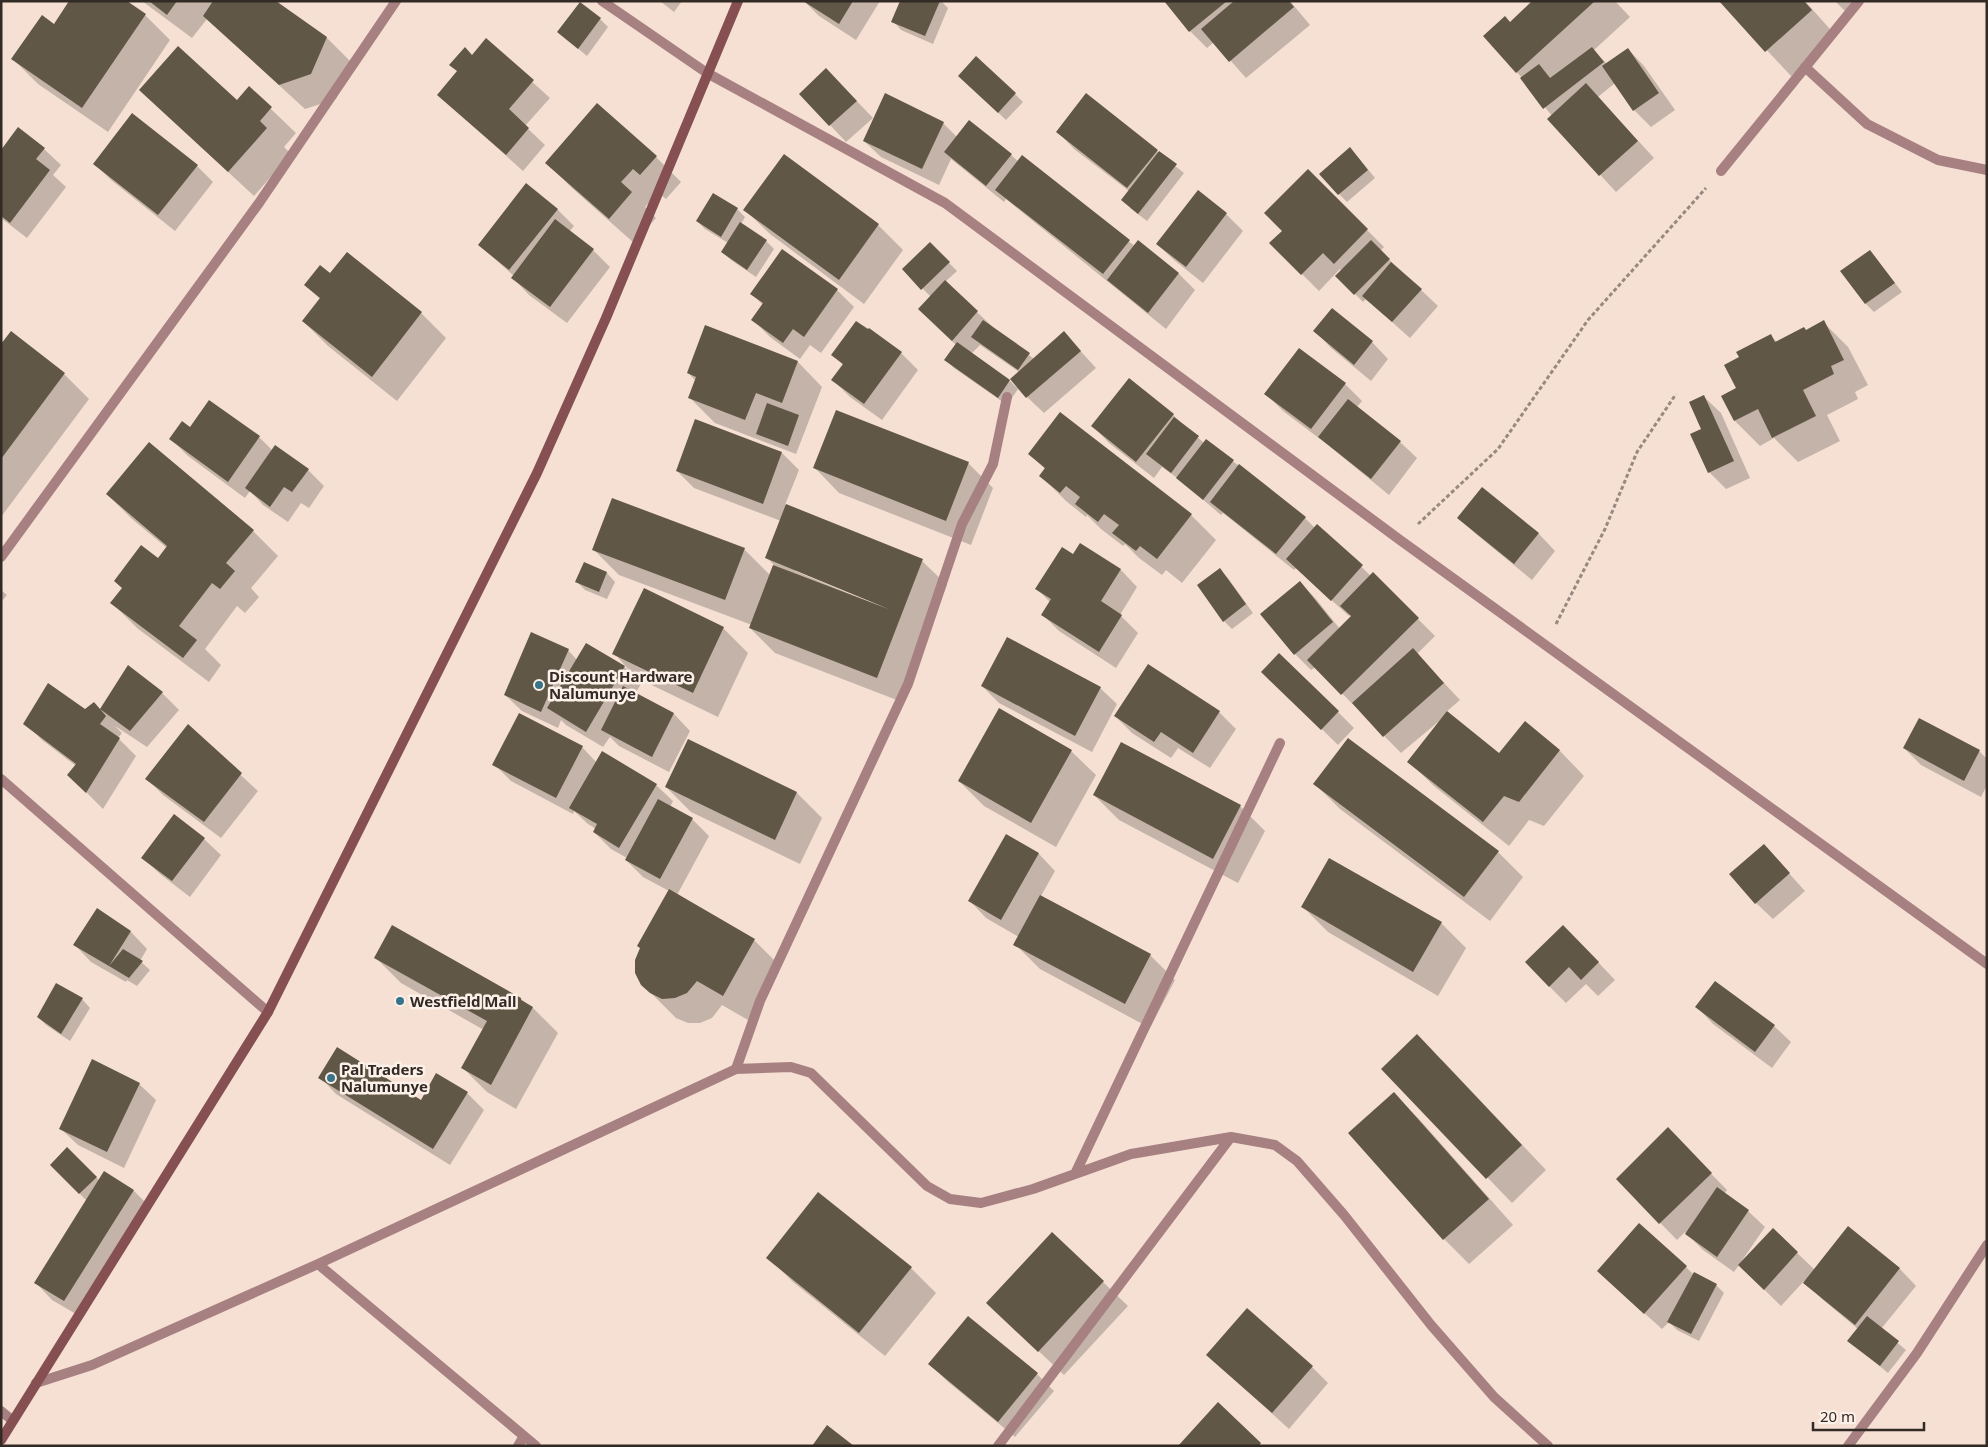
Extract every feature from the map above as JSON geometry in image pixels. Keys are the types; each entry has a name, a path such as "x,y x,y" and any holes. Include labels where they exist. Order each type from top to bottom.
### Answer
{"street":[{"path":"1,556 259,203 396,1"},
{"path":"602,1 707,73 944,203 1400,540 1987,964"},
{"path":"1,1440 268,1012 537,473 606,318 738,1"},
{"path":"1721,171 1859,1"},
{"path":"1805,67 1867,124 1938,160 1987,170"},
{"path":"736,1069 760,1001 908,684 962,524 993,464 1007,397"},
{"path":"1075,1174 1280,744"},
{"path":"1,779 268,1012"},
{"path":"36,1383 92,1365 318,1264 736,1069 791,1067 811,1073 927,1186 950,1199 981,1203 1033,1189 1130,1154 1230,1137 1275,1145 1297,1161 1344,1215 1431,1326 1494,1397 1548,1446"},
{"path":"998,1446 1230,1137"},
{"path":"1848,1446 1917,1352 1987,1245"},
{"path":"318,1264 536,1446"},
{"path":"1,1411 12,1420"},
{"path":"518,1446 524,1436"}],"path":[{"path":"1400,540 1498,449 1588,320 1721,171"},
{"path":"1545,644 1605,529 1637,452 1676,394"}],"building":[{"path":"69,1 127,1 146,14 82,108 11,59 42,15 54,24"},
{"path":"149,1 177,1 167,15"},
{"path":"213,1 276,1 327,37 311,74 279,85 203,16"},
{"path":"803,1 853,1 839,24"},
{"path":"900,1 940,1 925,36 891,22"},
{"path":"1164,1 1227,1 1189,32"},
{"path":"1234,1 1289,1 1294,7 1229,62 1201,29"},
{"path":"1530,1 1595,1 1516,73 1483,36 1505,16 1510,22"},
{"path":"1719,1 1804,1 1812,10 1765,52"},
{"path":"580,2 601,18 578,49 557,32"},
{"path":"486,38 534,80 509,109 529,128 506,155 437,95 457,71 449,65 465,47 472,55"},
{"path":"178,46 237,100 249,86 272,107 260,121 267,128 228,172 139,90"},
{"path":"1592,47 1604,62 1543,109 1520,78 1539,64 1550,78"},
{"path":"1628,48 1659,93 1633,111 1602,66"},
{"path":"976,56 1016,93 998,113 958,76"},
{"path":"826,68 857,101 829,126 799,94"},
{"path":"1586,83 1638,141 1599,176 1547,119"},
{"path":"885,93 944,122 922,169 863,141"},
{"path":"1086,93 1158,150 1127,188 1056,132"},
{"path":"597,103 657,156 640,175 633,169 621,182 632,192 609,219 545,163"},
{"path":"132,113 198,165 158,215 93,164"},
{"path":"969,120 1012,154 986,186 944,152"},
{"path":"18,127 45,148 36,159 50,170 10,223 1,216 1,150"},
{"path":"1350,147 1368,170 1338,195 1319,174"},
{"path":"1159,151 1177,164 1138,214 1121,200"},
{"path":"784,154 879,224 839,280 743,210"},
{"path":"1022,155 1130,240 1103,274 995,190"},
{"path":"1308,169 1368,229 1334,264 1323,253 1301,275 1269,243 1282,231 1264,213"},
{"path":"526,183 558,209 509,270 478,245"},
{"path":"1198,190 1227,213 1186,267 1156,244"},
{"path":"713,193 738,208 721,237 696,221"},
{"path":"555,219 594,249 550,307 511,278"},
{"path":"740,222 767,240 747,270 721,252"},
{"path":"1138,240 1179,273 1148,313 1107,280"},
{"path":"1371,240 1390,259 1354,295 1335,276"},
{"path":"930,242 950,262 921,290 902,269"},
{"path":"782,249 838,289 804,337 793,329 783,343 751,320 763,303 750,294"},
{"path":"1870,250 1895,283 1865,304 1840,271"},
{"path":"347,252 422,312 372,377 302,321 320,298 304,285 320,265 330,273"},
{"path":"1391,262 1422,289 1392,322 1362,296"},
{"path":"945,280 978,311 952,341 918,309"},
{"path":"1332,308 1373,341 1354,365 1313,331"},
{"path":"983,320 1030,353 1018,370 971,337"},
{"path":"1824,320 1844,360 1831,366 1834,374 1803,390 1816,416 1772,438 1758,409 1734,421 1721,396 1736,388 1724,365 1739,357 1736,352 1771,334 1775,342 1804,327 1806,330"},
{"path":"856,321 902,352 864,404 831,380 843,364 831,355"},
{"path":"705,325 798,361 782,403 756,393 745,420 688,398 696,377 687,373"},
{"path":"11,331 65,373 1,459 1,344"},
{"path":"1064,331 1081,351 1026,398 1010,379"},
{"path":"957,342 1010,380 998,398 944,360"},
{"path":"1299,348 1346,383 1311,429 1264,394"},
{"path":"1129,378 1174,414 1136,462 1091,426"},
{"path":"1704,395 1734,461 1708,473 1690,434 1701,429 1689,402"},
{"path":"1348,399 1401,441 1371,479 1318,437"},
{"path":"209,400 260,436 228,482 169,439 182,421 190,427"},
{"path":"767,403 799,415 788,446 756,434"},
{"path":"836,410 969,462 946,521 813,468"},
{"path":"1060,412 1192,514 1157,559 1140,546 1136,551 1112,533 1119,525 1104,514 1098,522 1075,504 1080,497 1066,486 1060,493 1039,476 1045,468 1028,454"},
{"path":"1174,417 1199,436 1171,473 1146,454"},
{"path":"695,419 782,452 763,504 676,471"},
{"path":"1206,439 1234,460 1203,500 1176,478"},
{"path":"149,442 254,530 226,563 235,571 220,589 212,583 179,626 197,640 183,658 110,603 122,588 114,581 141,545 158,558 167,546 106,494"},
{"path":"275,445 309,469 292,492 284,487 270,507 245,488"},
{"path":"1239,464 1306,517 1276,554 1210,502"},
{"path":"1482,487 1539,533 1514,564 1457,518"},
{"path":"612,498 745,548 725,600 592,550"},
{"path":"786,504 923,559 877,678 749,628 773,565 891,610 765,558"},
{"path":"1317,524 1363,565 1331,601 1286,559"},
{"path":"1080,543 1121,569 1101,601 1122,615 1099,652 1041,615 1051,599 1035,589 1062,547 1073,554"},
{"path":"584,562 607,572 599,592 575,582"},
{"path":"1220,568 1246,604 1223,622 1197,585"},
{"path":"1373,572 1419,618 1341,695 1307,660 1351,616 1340,606"},
{"path":"1300,581 1333,622 1294,655 1260,614"},
{"path":"644,588 724,627 693,693 612,654"},
{"path":"531,632 569,649 541,712 504,695"},
{"path":"1007,637 1101,687 1075,736 981,686"},
{"path":"586,643 625,666 586,732 547,708"},
{"path":"1413,648 1444,683 1383,737 1352,703"},
{"path":"1279,653 1339,711 1321,730 1261,672"},
{"path":"1148,664 1220,711 1193,753 1161,732 1154,742 1114,716"},
{"path":"128,665 163,692 130,731 100,709"},
{"path":"48,683 85,709 94,702 106,716 100,724 120,738 86,793 67,775 76,764 23,724"},
{"path":"623,686 674,713 652,757 601,730"},
{"path":"999,708 1072,750 1031,823 958,781"},
{"path":"1447,711 1499,753 1525,721 1560,750 1519,802 1504,796 1483,822 1407,762"},
{"path":"519,713 583,746 556,798 492,765"},
{"path":"1919,718 1980,750 1964,781 1903,748"},
{"path":"188,724 242,773 204,822 145,779"},
{"path":"1348,738 1499,851 1464,897 1313,784"},
{"path":"688,739 797,792 775,840 665,787"},
{"path":"1121,742 1241,805 1213,859 1093,795"},
{"path":"602,751 657,784 619,848 593,832 597,824 569,808"},
{"path":"658,799 693,818 660,879 625,860"},
{"path":"174,814 205,838 172,881 141,858"},
{"path":"1006,834 1039,853 1001,920 968,901"},
{"path":"1764,844 1790,873 1755,904 1729,874"},
{"path":"1329,858 1442,922 1413,972 1301,907"},
{"path":"669,889 755,939 723,996 697,981 687,993 675,998 662,999 650,993 641,985 635,973 635,960 640,948 637,946"},
{"path":"1040,895 1151,954 1125,1004 1013,945"},
{"path":"97,908 131,931 109,966 73,945"},
{"path":"392,925 521,998 521,1000 533,1007 491,1085 461,1068 487,1021 374,958"},
{"path":"1563,925 1599,962 1581,980 1569,967 1549,987 1525,962"},
{"path":"123,949 143,961 129,978 109,966"},
{"path":"1715,981 1775,1025 1755,1052 1695,1007"},
{"path":"56,983 83,998 61,1034 37,1017"},
{"path":"1417,1034 1522,1145 1486,1179 1381,1069"},
{"path":"337,1047 421,1100 436,1073 468,1092 433,1149 318,1078"},
{"path":"92,1059 140,1083 107,1152 59,1129"},
{"path":"1394,1092 1489,1199 1443,1240 1348,1133"},
{"path":"1668,1127 1712,1173 1659,1224 1616,1179"},
{"path":"67,1147 97,1177 79,1194 50,1165"},
{"path":"104,1171 134,1190 64,1301 34,1283"},
{"path":"1717,1187 1749,1210 1717,1257 1685,1234"},
{"path":"818,1192 912,1267 859,1333 766,1258"},
{"path":"1639,1223 1687,1266 1644,1314 1597,1271"},
{"path":"1848,1226 1900,1268 1855,1325 1803,1283"},
{"path":"1773,1228 1798,1252 1764,1290 1738,1265"},
{"path":"1052,1232 1104,1281 1038,1352 986,1303"},
{"path":"1694,1272 1717,1284 1691,1334 1667,1322"},
{"path":"1247,1308 1313,1366 1272,1413 1206,1355"},
{"path":"968,1316 1038,1373 998,1422 928,1364"},
{"path":"1867,1316 1899,1341 1880,1366 1847,1341"},
{"path":"1218,1402 1261,1443 1259,1446 1178,1446"},
{"path":"827,1425 854,1446 812,1446"}],"place":[{"name":"Discount Hardware Nalumunye","path":"539,685"},
{"name":"Westfield Mall","path":"400,1001"},
{"name":"Pal Traders Nalumunye","path":"331,1078"}]}
